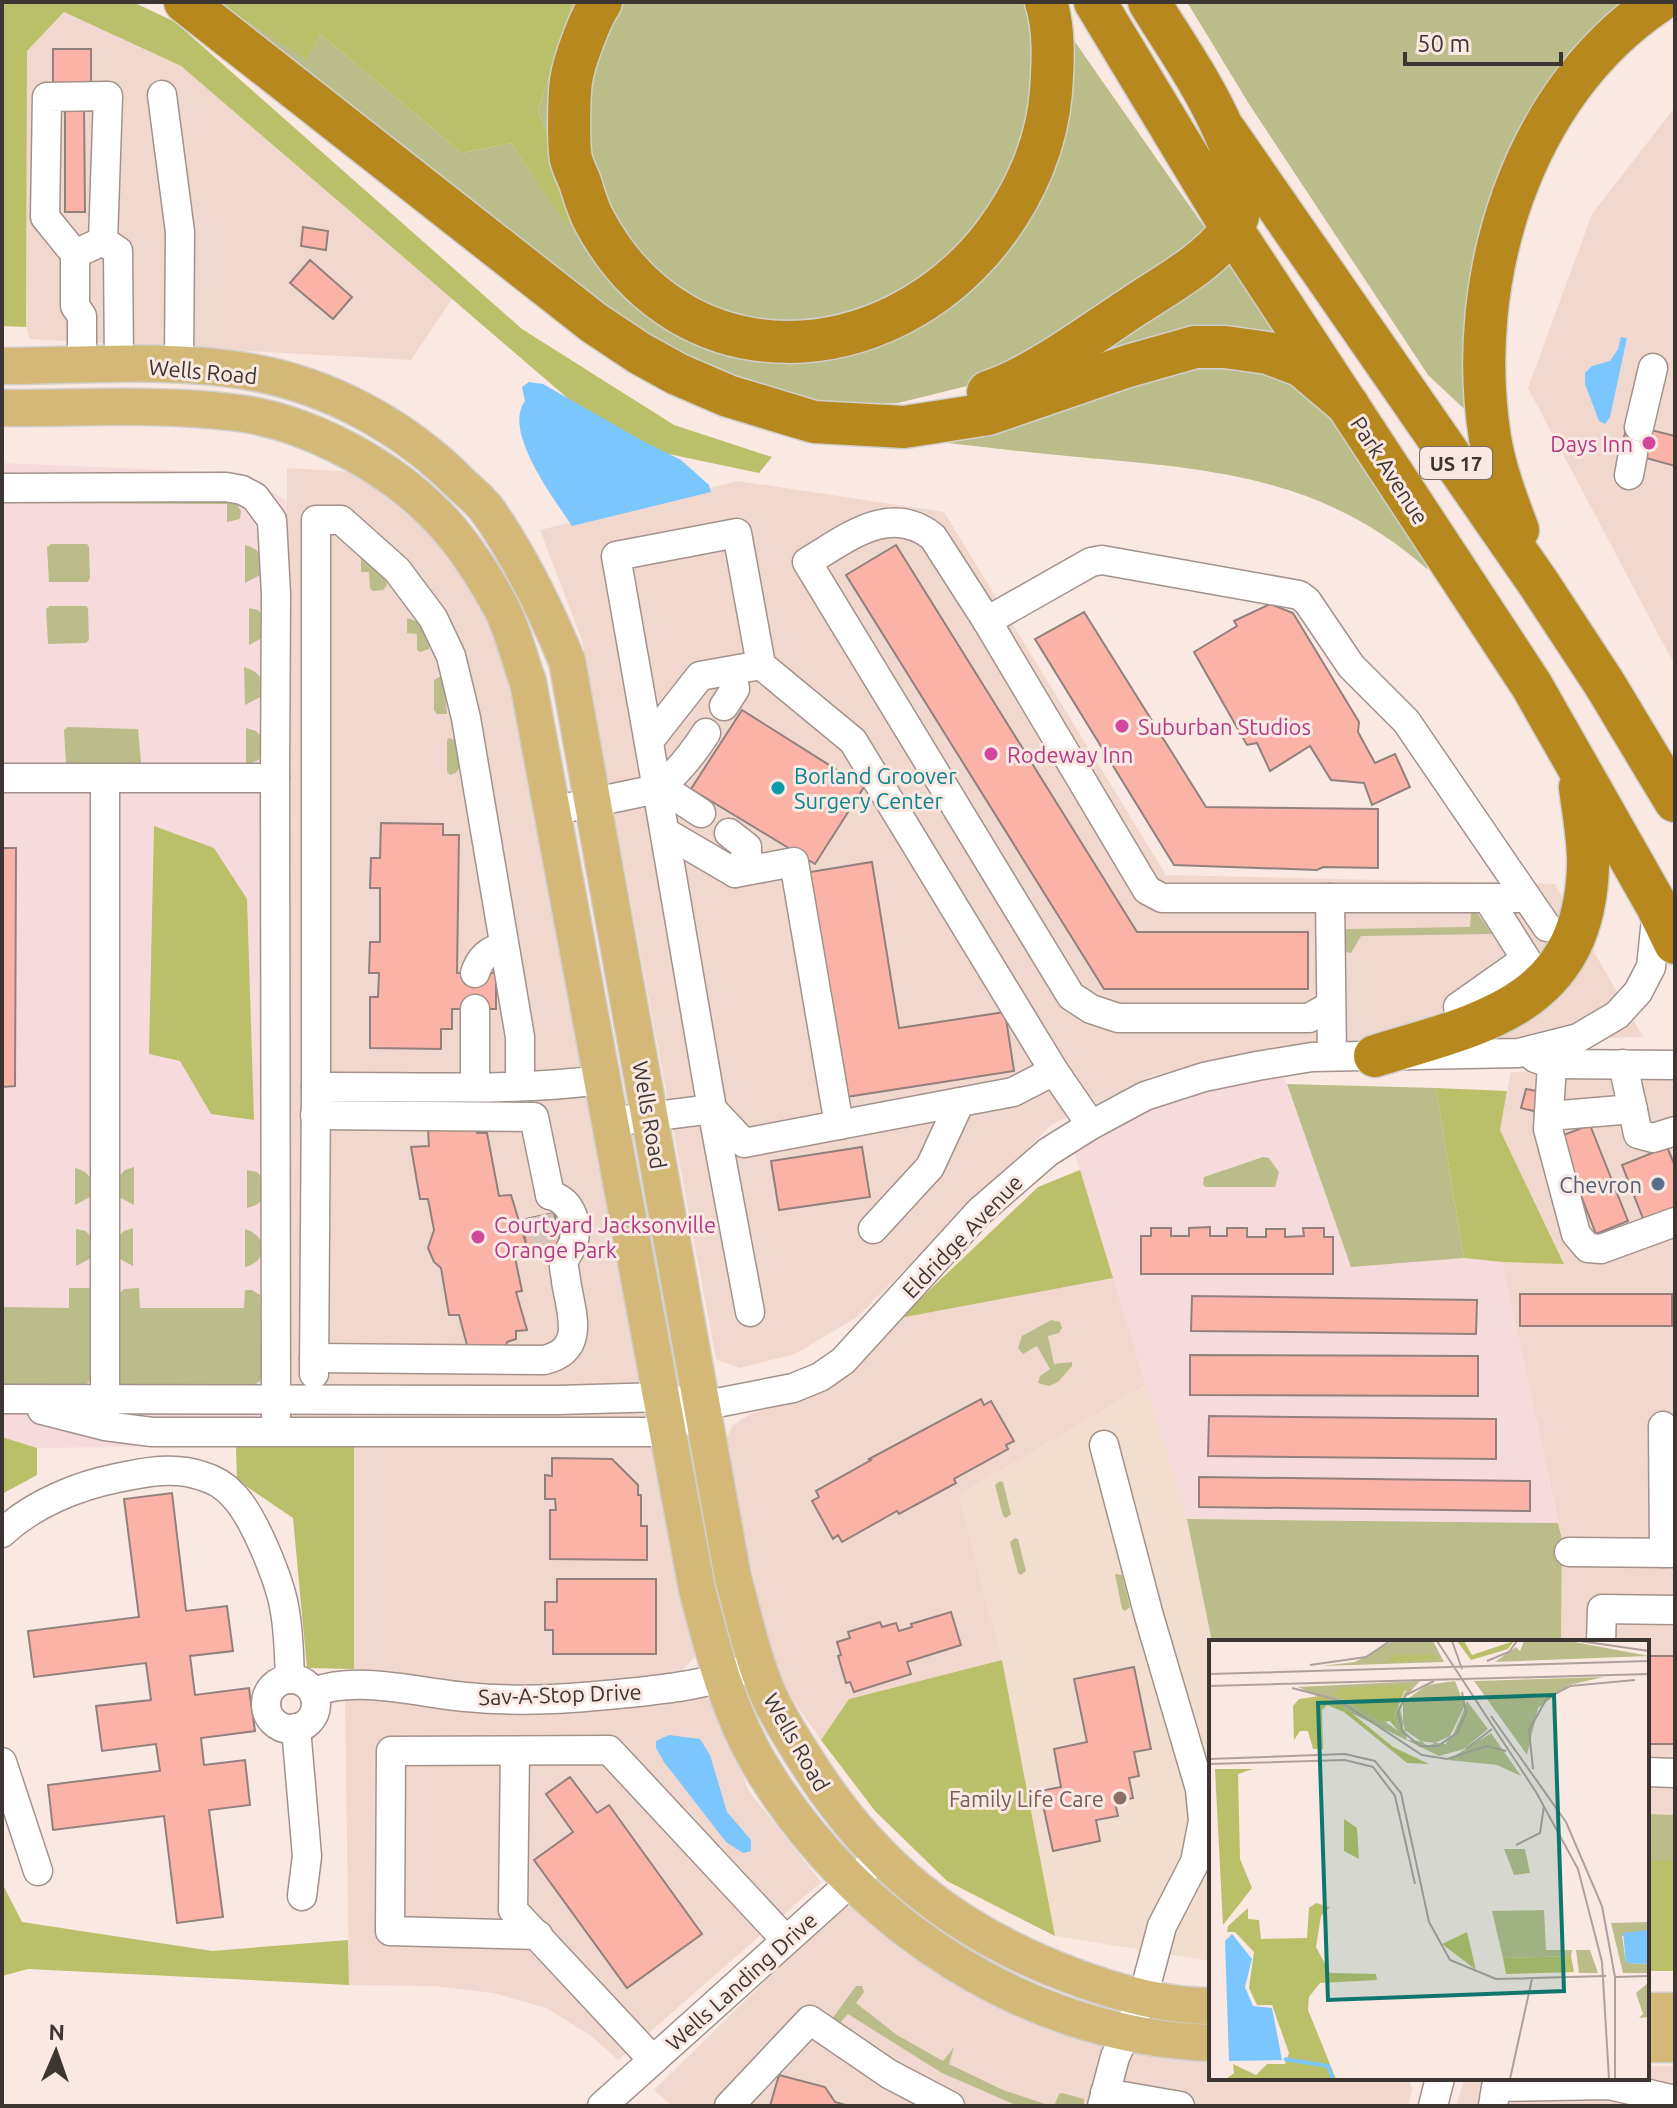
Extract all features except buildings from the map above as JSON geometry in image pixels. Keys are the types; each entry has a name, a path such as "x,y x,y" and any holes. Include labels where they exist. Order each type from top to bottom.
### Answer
{"highway":[{"path":"185,2 616,338 677,374 728,396 814,422 904,427 988,414 1128,366 1195,347 1225,347 1268,353 1302,366 1348,405"},
{"path":"601,2 593,13 571,80 571,158 594,221 626,267 661,300 687,316 715,329 748,337 810,342 842,337 907,312 936,293 961,271 1006,218 1039,153 1050,108 1053,66 1050,14 1046,2"},
{"name":"Park Avenue","path":"1095,2 1232,229 1532,686 1579,770 1666,900 1675,943"},
{"name":"US 17","path":"1149,2 1226,132 1539,584 1604,683 1675,801"},
{"path":"1539,584 1506,498 1490,438 1484,361 1489,290 1497,242 1526,163 1566,96 1596,57 1658,2"},
{"path":"814,422 900,414 997,389 1080,341 1207,257 1232,229 1240,206 1241,183 1226,132"},
{"path":"1375,1056 1476,1026 1519,1004 1549,978 1572,944 1584,904 1589,865 1579,770"}],"main road":[{"name":"Wells Road","path":"2,366 179,365 245,371 311,387 391,427 443,465 486,508 535,586 567,661 733,1578 756,1665 783,1723 829,1798 879,1857 940,1908 994,1942 1098,1986 1143,1997 1209,2006"},
{"name":"Wells Road","path":"2,408 178,408 241,413 299,429 343,448 379,470 427,505 459,543 502,609 528,682 697,1589 721,1679 761,1766 804,1829 851,1883 928,1945 1023,1998 1066,2015 1128,2032 1209,2043"},
{"path":"1649,2011 1675,2011"},
{"path":"1649,2044 1675,2044"}],"street":[{"path":"162,95 180,232 179,365"},
{"path":"75,366 82,316 75,306 75,254 45,217 47,97 108,96 103,241"},
{"path":"75,254 103,241"},
{"path":"103,241 118,251 119,365"},
{"path":"1634,452 1653,368"},
{"path":"2,488 226,487 255,497 272,520 275,549 276,1433"},
{"path":"314,1399 316,520 341,520 397,570 433,618 451,656 466,718 520,1037 520,1086"},
{"path":"1330,1006 1309,1018 1118,1018 1091,1009 1071,996 807,562 870,525 889,521 922,528 933,537 987,621 1147,890 1162,898 1526,898"},
{"path":"750,1312 616,556 737,533 761,665 853,741 1054,1071 1091,1125"},
{"path":"987,621 1091,562 1102,560 1299,595 1307,601 1351,666 1406,721 1547,927"},
{"path":"649,741 700,676 761,665"},
{"path":"724,706 735,689 732,671"},
{"path":"552,811 657,789 690,758 706,733"},
{"path":"2,778 275,778"},
{"path":"105,779 105,1413"},
{"path":"657,789 675,796 701,813"},
{"path":"665,832 735,873 794,862 839,1125"},
{"path":"729,833 747,847 747,855 735,873"},
{"path":"1330,898 1332,1056"},
{"path":"1458,1007 1526,959 1488,899"},
{"name":"Eldridge Avenue","path":"701,1406 793,1388 820,1377 843,1361 980,1211 1048,1152 1145,1096 1204,1077 1312,1057 1519,1053 1578,1038 1617,1015 1638,992 1651,967 1666,900"},
{"path":"475,973 490,951 504,947"},
{"path":"475,1009 475,1086"},
{"name":"Eldridge Avenue","path":"1519,1053 1552,1064 1675,1065"},
{"path":"1552,1064 1548,1129 1576,1234 1588,1248 1601,1249 1675,1222"},
{"path":"1623,1064 1638,1134 1653,1138 1675,1131"},
{"path":"712,1109 744,1143 1013,1092 1054,1071"},
{"path":"316,1087 560,1086 601,1080"},
{"path":"873,1229 930,1167 960,1102"},
{"path":"610,1122 712,1109"},
{"path":"1549,1116 1633,1109"},
{"path":"314,1358 544,1360 558,1355 569,1345 574,1333 555,1255 574,1239 574,1221 565,1202 544,1205 534,1117 315,1115"},
{"path":"558,1355 558,1400"},
{"path":"2,1399 105,1413 276,1398 558,1400 662,1397 701,1406"},
{"path":"105,1413 152,1432 667,1432 701,1406"},
{"path":"1569,1552 1670,1553 1663,1426"},
{"path":"1104,1445 1149,1616 1200,1789 1203,1821 1195,1862 1162,1926 1143,1997 1115,2057 1104,2100 1180,2106"},
{"path":"2,1533 31,1511 101,1481 170,1471 201,1475 211,1480 234,1495 259,1538 282,1596 302,1686 316,1707 314,1715 304,1726 282,1727 275,1723 267,1710 271,1689 276,1684 302,1686"},
{"path":"1601,1640 1602,1609 1675,1610"},
{"name":"Sav-A-Stop Drive","path":"302,1686 354,1685 469,1698 540,1699 681,1687 721,1679 756,1665"},
{"path":"296,1728 307,1856 302,1896"},
{"path":"538,1935 390,1931 391,1751 609,1750 786,1940"},
{"path":"515,1751 513,1910 653,2060"},
{"path":"2,1762 38,1871"},
{"path":"1649,1772 1675,1773"},
{"name":"Wells Landing Drive","path":"602,2106 879,1857"},
{"path":"729,2106 810,2020 889,2074 950,2106"},
{"path":"1433,2106 1440,2080"},
{"path":"1493,2106 1496,2087 1609,2085 1665,2100"}],"shaded area":[{"path":"64,12 181,66 452,299 411,360 30,339 26,327 27,51"},
{"path":"1675,107 1674,664 1528,388 1592,214"},
{"path":"2,463 241,473 287,501 286,1445 37,1448 2,1437"},
{"path":"287,468 355,472 430,533 486,611 514,679 697,1654 678,1676 501,1689 354,1669 354,1447 286,1445"},
{"path":"738,481 944,512 1166,875 1555,884 1643,1037 1286,1047 1154,1075 1051,1125 857,1317 795,1354 739,1368 716,1359 582,640 540,530"},
{"path":"1675,1068 1675,1815 1649,1814 1649,1640 1561,1640 1562,1539 1502,1262 1564,1263 1500,1130 1511,1072"},
{"path":"1283,1074 1351,1266 1464,1258 1502,1262 1558,1523 1187,1519 1073,1148 1175,1099"},
{"path":"1113,1278 1146,1385 959,1495 1002,1660 849,1699 821,1740 780,1682 749,1606 723,1447 732,1426 750,1414 828,1391 900,1318"},
{"name":"Family Life Care","path":"1146,1385 1187,1519 1212,1640 1209,1640 1209,1961 1055,1936 1002,1660 959,1495"},
{"path":"345,1695 697,1695 711,1700 721,1711 748,1790 821,1882 618,2060 590,2035 546,2008 494,1993 433,1986 349,1985"},
{"path":"856,1906 919,1951 1209,2055 1209,2080 1409,2080 1412,2089 1408,2106 672,2106 654,2090 841,1907"},
{"path":"1649,2066 1675,2066 1675,2106 1456,2106 1464,2080 1649,2080"}],"green space":[{"path":"2,2 133,2 175,22 522,329 674,425 772,457 759,473 621,444 181,66 64,12 27,51 26,327 2,326"},
{"path":"212,2 217,2 307,59 320,34 462,153 511,143 567,224 574,200 538,111 573,2 589,2 580,211 754,347 976,268 1061,22 1205,228 1205,236 1199,246 975,384 898,403 849,405 805,402 685,370 258,33"},
{"path":"217,2 573,2 538,111 574,200 567,225 511,143 462,153 320,34 307,60"},
{"path":"611,2 1038,2 1028,155 934,279 822,328 716,313 628,251 590,172 590,51"},
{"path":"1187,2 1640,2 1561,85 1476,420 1428,375 1249,104"},
{"path":"1226,257 1429,564 1427,569 1387,538 1347,514 1263,483 1173,466 913,439 936,416"},
{"path":"2,498 235,501 241,511 240,519 227,522 227,504 2,503"},
{"path":"51,544 87,544 88,582 49,582 47,547"},
{"path":"245,545 258,552 262,564 260,575 245,583"},
{"path":"361,555 386,578 387,585 383,590 373,591 370,588 369,572 361,572"},
{"path":"50,606 86,606 89,640 86,643 48,644 46,609"},
{"path":"249,608 258,610 265,618 264,637 249,645"},
{"path":"407,618 419,622 430,643 429,649 417,650 417,634 407,633"},
{"path":"244,667 258,674 262,686 260,697 245,705"},
{"path":"441,676 444,679 447,714 437,714 434,710 434,680"},
{"path":"68,727 138,729 139,766 66,765 64,730"},
{"path":"246,728 256,731 263,738 262,758 246,766"},
{"path":"449,738 455,740 460,767 450,775 447,772"},
{"path":"154,826 214,848 247,899 254,1120 211,1114 180,1061 149,1054"},
{"path":"1475,910 1492,934 1361,936 1351,953 1340,951 1344,929 1470,927 1471,913"},
{"path":"1287,1084 1436,1088 1464,1258 1351,1267"},
{"path":"1436,1088 1507,1091 1500,1130 1564,1264 1464,1258"},
{"path":"1263,1157 1269,1158 1279,1172 1275,1187 1203,1185 1204,1177"},
{"path":"134,1167 134,1205 119,1197 118,1177"},
{"path":"75,1168 88,1175 92,1187 90,1197 75,1205"},
{"path":"247,1170 257,1172 264,1180 263,1200 247,1208"},
{"path":"1080,1170 1113,1278 900,1318 1038,1187"},
{"path":"133,1228 133,1266 118,1258 117,1238"},
{"path":"76,1229 86,1231 92,1239 91,1258 76,1266"},
{"path":"245,1229 258,1237 263,1248 258,1260 245,1267"},
{"path":"69,1288 91,1288 94,1296 94,1372 88,1383 78,1387 2,1387 2,1307 69,1308"},
{"path":"139,1288 140,1308 244,1308 245,1290 260,1295 264,1371 260,1381 250,1388 134,1388 121,1385 114,1373 116,1296 124,1289"},
{"path":"1051,1320 1060,1322 1062,1328 1059,1333 1048,1336 1054,1364 1072,1362 1072,1366 1058,1382 1049,1386 1038,1383 1040,1376 1050,1369 1037,1346 1023,1354 1018,1348 1022,1336"},
{"path":"2,1437 37,1448 37,1475 2,1494"},
{"path":"236,1446 354,1447 354,1669 307,1668 293,1518 237,1480"},
{"path":"1003,1482 1011,1514 1006,1518 995,1485"},
{"path":"1187,1519 1558,1523 1562,1539 1561,1640 1212,1640"},
{"path":"1018,1539 1026,1571 1021,1575 1010,1542"},
{"path":"1115,1574 1122,1575 1130,1607 1125,1611 1122,1609"},
{"path":"1002,1660 1055,1936 947,1881 875,1811 821,1740 849,1699"},
{"path":"1649,1814 1675,1815 1675,1861 1649,1861"},
{"path":"1649,1861 1675,1861 1675,1971 1649,1971"},
{"path":"2,1883 22,1922 212,1951 348,1940 349,1985 28,1969 2,1976"},
{"path":"856,1986 862,1986 864,1992 856,2003 897,2035 943,2061 954,2047 949,2064 1003,2090 1051,2106 1018,2106 942,2073 848,2014 838,2025 832,2019"},
{"path":"1062,2093 1084,2099 1084,2106 1054,2106"}],"water":[{"path":"1621,337 1627,338 1610,417 1605,424 1599,421 1585,384 1585,373 1592,366 1610,361"},
{"path":"529,382 543,384 681,460 709,485 711,492 572,526 525,447 520,414 525,401 522,387"},
{"path":"669,1735 700,1739 710,1755 727,1812 751,1840 751,1851 743,1853 726,1842 664,1762 656,1748 656,1741"}],"tunnel":[{"path":"539,1216 546,1248"}],"place":[{"name":"Days Inn","path":"1649,443"},
{"name":"Suburban Studios","path":"1122,726"},
{"name":"Rodeway Inn","path":"991,754"},
{"name":"Borland Groover Surgery Center","path":"778,788"},
{"name":"Chevron","path":"1658,1184"},
{"name":"Courtyard Jacksonville Orange Park","path":"478,1237"},
{"name":"Family Life Care","path":"1120,1798"}]}
